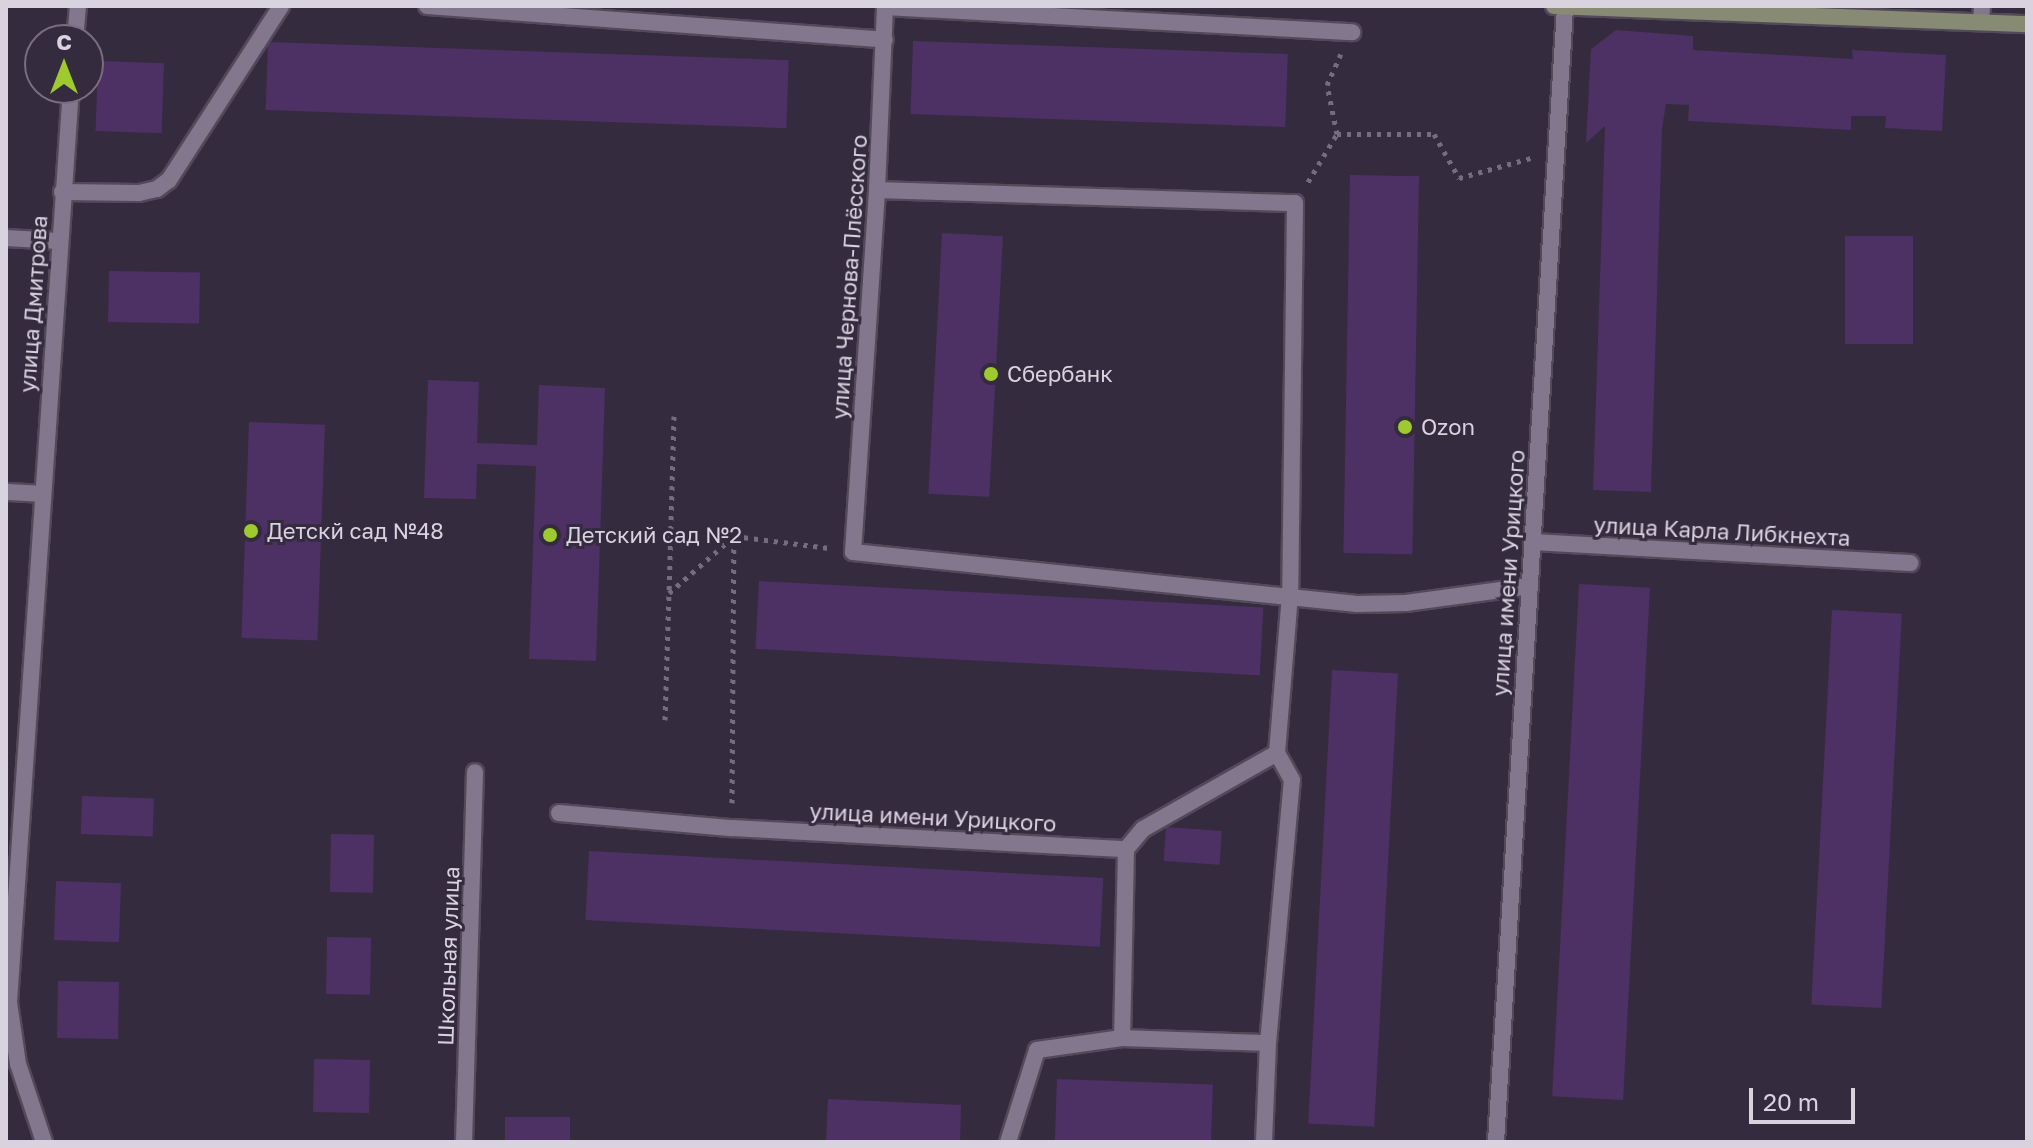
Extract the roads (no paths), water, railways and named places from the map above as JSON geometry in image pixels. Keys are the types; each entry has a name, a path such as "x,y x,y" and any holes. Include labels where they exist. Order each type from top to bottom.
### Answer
{"street":[{"path":"62,192 139,193 157,189 169,180 281,6"},
{"path":"427,6 885,40"},
{"path":"885,6 1352,32"},
{"name":"улица Чернова-Плёсского","path":"885,6 877,190 853,552 1290,595"},
{"path":"1554,6 1981,14 2027,24"},
{"name":"улица имени Урицкого","path":"1496,1142 1565,6"},
{"name":"улица Дмитрова","path":"44,1142 18,1064 9,1002 70,104"},
{"path":"877,190 1295,203 1290,595 1277,753 1292,780 1268,1043 1264,1142"},
{"path":"6,238 59,241"},
{"path":"6,492 42,494"},
{"name":"улица Карла Либкнехта","path":"1532,542 1910,563"},
{"path":"1290,595 1357,604 1406,603 1530,586"},
{"path":"1122,1038 1126,849 1143,829 1277,753"},
{"name":"Школьная улица","path":"464,1142 475,772"},
{"name":"улица имени Урицкого","path":"559,813 732,828 1126,849"},
{"path":"1008,1142 1037,1050 1122,1038 1268,1043"}],"place":[{"name":"Сбербанк","path":"991,374"},
{"name":"Ozon","path":"1405,427"},
{"name":"Детскй сад №48","path":"251,531"},
{"name":"Детский сад №2","path":"550,535"}]}
